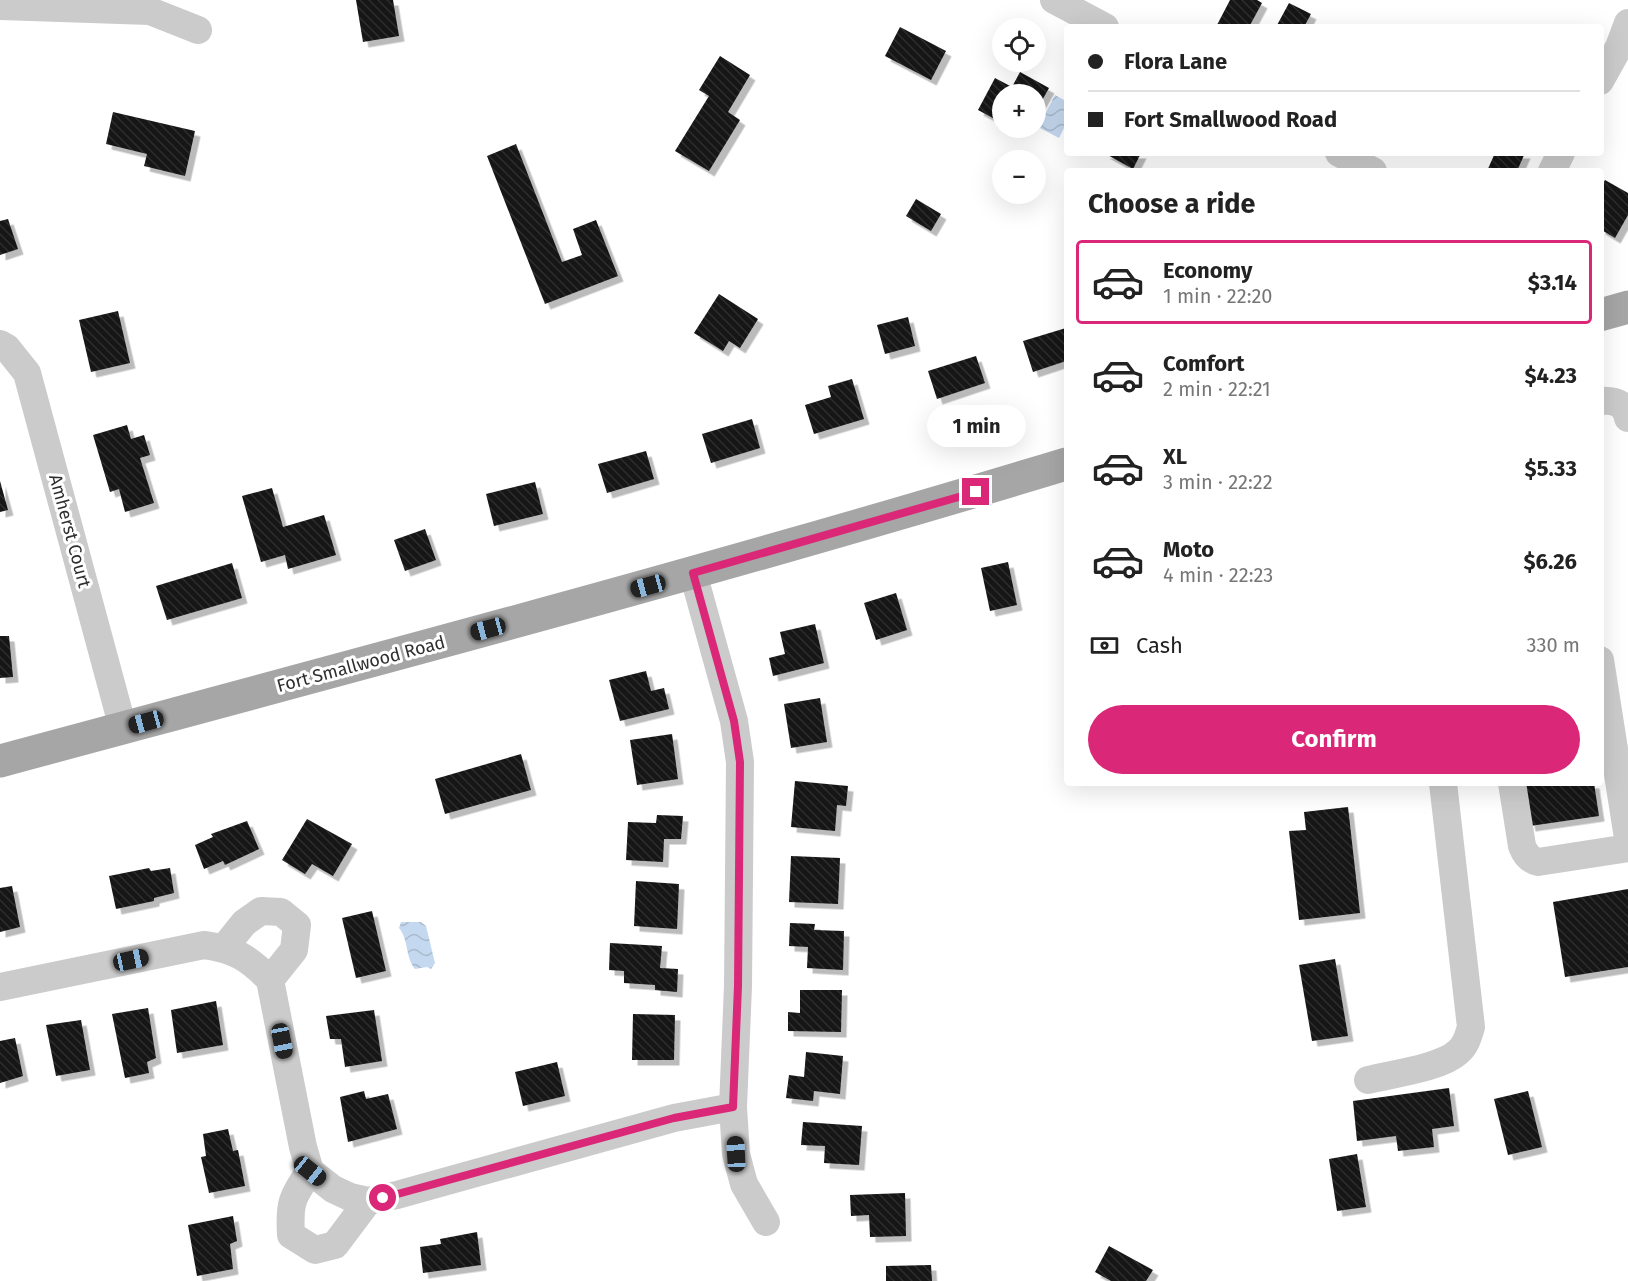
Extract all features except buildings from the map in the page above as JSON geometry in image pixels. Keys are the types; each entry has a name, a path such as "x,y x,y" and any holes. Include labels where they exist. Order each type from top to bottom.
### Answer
{"main road":[{"path":"1604,314 1628,307"},
{"name":"Fort Smallwood Road","path":"0,761 693,573 874,522 1064,465"}],"street":[{"path":"1054,0 1092,14"},
{"path":"0,6 150,11 198,30"},
{"path":"1604,74 1619,47 1628,23"},
{"path":"1345,156 1367,168"},
{"name":"Amherst Court","path":"0,344 7,348 27,373 123,728"},
{"path":"1604,401 1620,404 1626,410 1628,418"},
{"path":"693,573 734,721 740,762 738,986 733,1107 736,1154 744,1184 766,1222"},
{"path":"1604,685 1628,838"},
{"path":"1368,1080 1445,1062 1467,1041 1471,1027 1443,786"},
{"path":"1512,786 1522,846 1525,853 1534,861 1628,848"},
{"path":"224,948 244,923 261,911 281,912 297,925 294,950 270,980"},
{"path":"0,987 204,945 224,948 254,963 270,980 303,1147 310,1171 333,1189 350,1197 368,1201 397,1195 674,1118 733,1107"},
{"path":"310,1171 296,1191 289,1211 291,1235 315,1250 335,1245 368,1201"}],"water":[{"path":"1055,95 1064,100 1064,128 1059,138 1046,131 1046,112"},
{"path":"401,922 421,922 426,926 435,963 431,969 427,967 415,969 399,928"}],"route":[{"path":"383,1198 674,1118 733,1107 738,986 740,762 734,721 693,573 976,492"}]}
